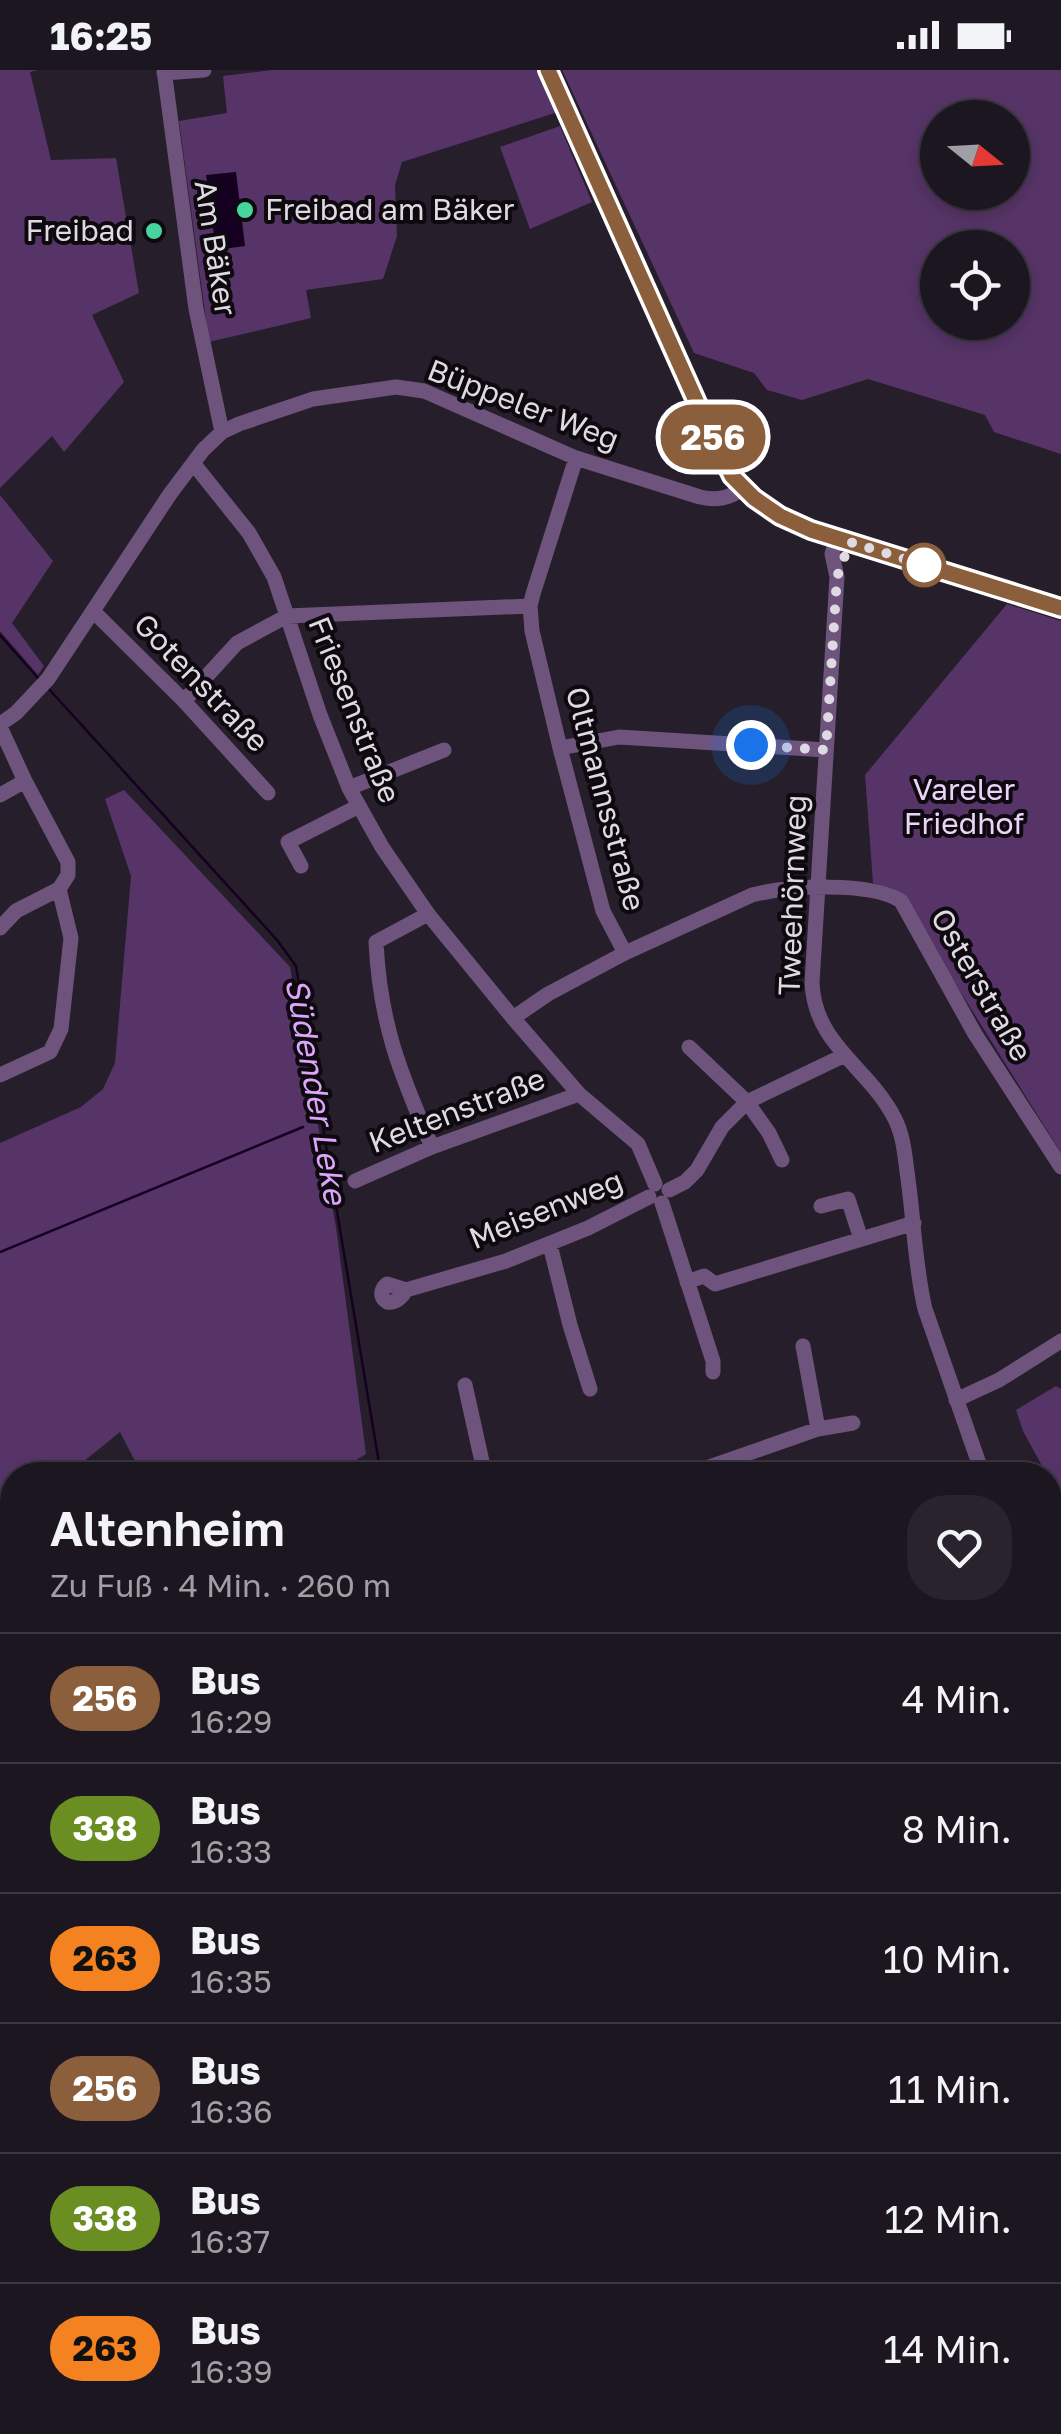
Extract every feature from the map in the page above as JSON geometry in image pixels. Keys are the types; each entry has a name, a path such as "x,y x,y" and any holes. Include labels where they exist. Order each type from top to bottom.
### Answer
{"main road":[{"path":"548,70 702,415 732,476 744,489 780,516 843,540 1061,608"}],"street":[{"path":"164,72 204,70"},
{"name":"Am Bäker","path":"164,72 196,308 222,432"},
{"name":"Büppeler Weg","path":"0,726 49,677 193,463 222,432 314,399 396,387 424,391 576,458 716,500 744,489"},
{"name":"Oltmannsstraße","path":"576,458 530,606 532,631 604,910 625,953 752,895 818,888"},
{"name":"Friesenstraße","path":"193,463 249,533 274,577 349,788 382,847 428,914 513,1018 580,1094 638,1144 659,1194 713,1361 713,1372"},
{"name":"Tweehörnweg","path":"843,540 837,577 813,1000 826,1031 888,1106 902,1135 923,1300 978,1462"},
{"path":"184,701 236,643 287,616 530,606"},
{"name":"Gotenstraße","path":"93,612 184,701 268,793"},
{"path":"0,726 68,862 68,876 58,889 16,911 0,928"},
{"path":"560,748 619,738 826,750"},
{"path":"349,788 444,750"},
{"path":"0,795 25,782"},
{"path":"302,866 288,842 359,806"},
{"name":"Osterstraße","path":"818,888 878,890 901,901 975,1034 1061,1167"},
{"path":"0,1074 50,1052 61,1029 71,938 58,889"},
{"path":"428,914 376,942 378,984 387,1030 402,1078 432,1147"},
{"path":"513,1018 548,994 625,953"},
{"path":"689,1047 747,1102 782,1160"},
{"name":"Meisenweg","path":"406,1290 550,1245 685,1182 697,1170 722,1128 747,1102 844,1055"},
{"name":"Keltenstraße","path":"356,1181 432,1147 580,1094"},
{"path":"822,1206 848,1199 860,1240"},
{"path":"715,1284 914,1223"},
{"path":"550,1245 590,1389"},
{"path":"687,1282 704,1276 715,1284"},
{"path":"694,1302 710,1296 715,1284"},
{"path":"956,1400 999,1380 1061,1341"},
{"path":"804,1346 818,1429"},
{"path":"465,1385 482,1462"},
{"path":"738,1462 818,1429 853,1423"}],"green space":[{"path":"0,70 38,70 30,72 51,160 116,158 139,293 92,315 124,382 64,452 52,436 0,488"},
{"path":"271,70 538,70 558,112 402,162 395,185 397,236 383,279 306,290 311,318 209,342 179,121 227,113 223,76"},
{"path":"562,70 1061,70 1061,454 994,432 985,415 868,379 802,400 767,390 754,373 694,353"},
{"path":"560,126 592,202 530,229 500,147"},
{"path":"0,495 53,561 12,623 44,666 38,675 0,631"},
{"name":"Vareler Friedhof","path":"1007,604 1061,621 1061,1153 902,898 892,888 873,883 865,775"},
{"path":"124,790 290,967 336,1227 366,1454 353,1462 135,1462 120,1432 83,1462 0,1462 0,1143 81,1107 103,1089 115,1063 131,876 105,799"},
{"path":"1056,1386 1061,1389 1061,1462 1040,1462 1016,1410"}],"shaded area":[{"path":"236,172 245,246 216,250 206,175"}],"waterway":[{"name":"Südender Leke","path":"0,635 39,679"},
{"name":"Südender Leke","path":"48,688 277,940 296,966 379,1462"},
{"path":"0,1252 303,1127"}],"bus line":[{"name":"256","path":"548,70 710,432 732,476 744,489 766,508 811,530 1061,608"}],"place":[{"name":"Freibad am Bäker","path":"245,210"},
{"name":"Freibad","path":"154,231"}],"route":[{"path":"751,745 826,750 837,577 850,542 940,570 924,565"}]}
